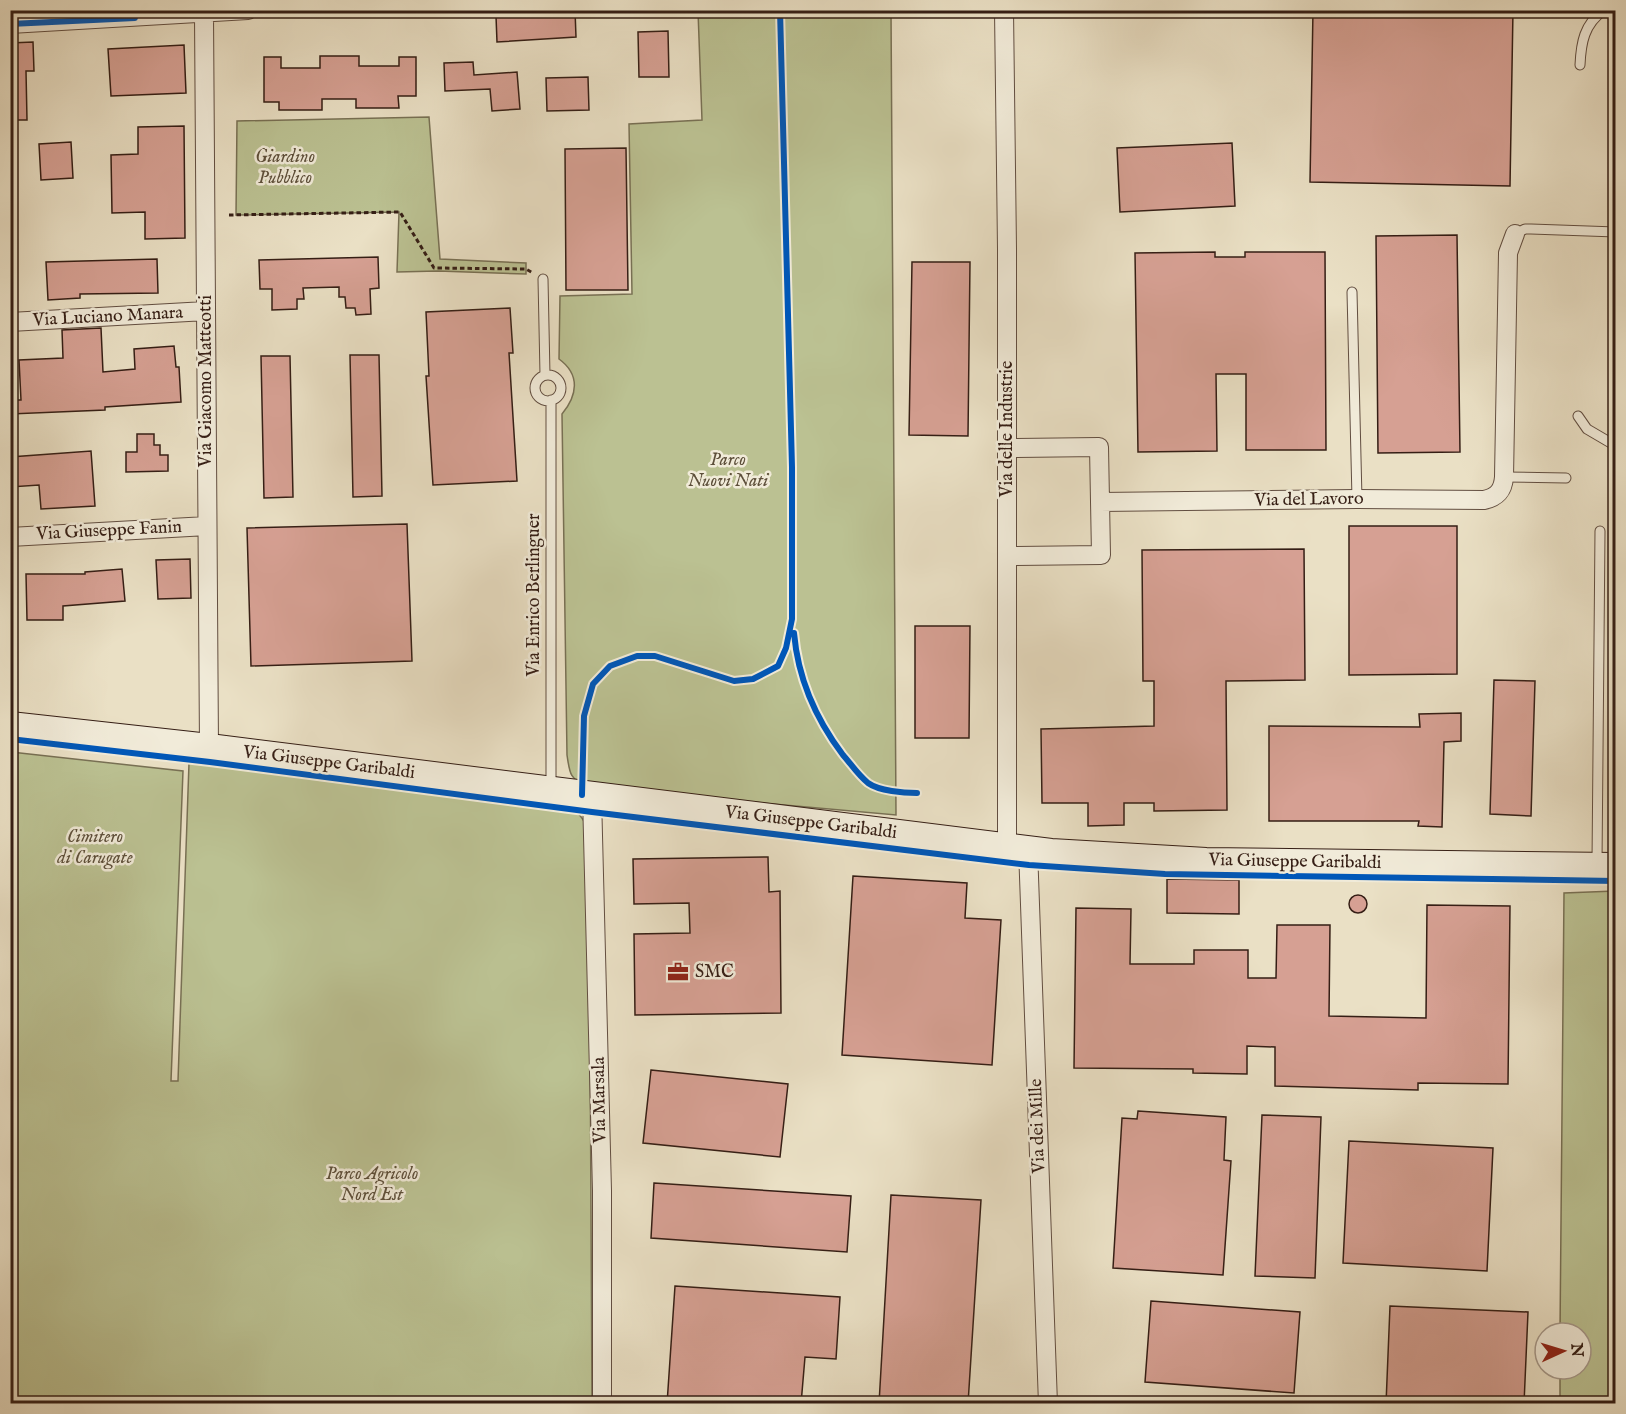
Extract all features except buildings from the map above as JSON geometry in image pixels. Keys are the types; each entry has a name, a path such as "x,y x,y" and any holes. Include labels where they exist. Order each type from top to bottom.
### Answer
{"street":[{"path":"10,24 136,14 204,14 248,10"},
{"name":"Via delle Industrie","path":"1004,10 1007,556 1018,848"},
{"name":"Via Giacomo Matteotti","path":"204,14 208,747"},
{"path":"1504,477 1508,253 1515,234"},
{"name":"Via Luciano Manara","path":"10,322 206,311"},
{"path":"1007,448 1099,447 1101,555 1007,556"},
{"name":"Via del Lavoro","path":"1100,502 1484,500 1494,497 1499,492 1504,477"},
{"name":"Via Giuseppe Fanin","path":"10,537 207,526"},
{"name":"Via Giuseppe Garibaldi","path":"10,725 208,747 1018,848 1187,860 1606,866"},
{"name":"Via Marsala","path":"592,796 602,1191 602,1404"},
{"name":"Via dei Mille","path":"1018,848 1047,1404"}],"lane":[{"path":"1580,65 1583,36 1589,24 1604,10"},
{"path":"1515,234 1525,229 1616,232"},
{"path":"543,279 544,375 539,379 536,390 539,397 551,400"},
{"path":"1352,292 1357,499"},
{"name":"Via Enrico Berlinguer","path":"544,375 554,376 561,386 559,395 551,400 551,791"},
{"path":"1578,416 1587,429 1616,446"},
{"path":"1504,477 1566,478"},
{"path":"1600,531 1606,866"}],"path":[{"path":"228,215 400,212 434,268 526,269 543,279"}],"green space":[{"name":"Parco Nuovi Nati","path":"698,11 891,11 896,815 586,787 573,777 570,771 567,755 562,414 571,400 574,379 566,365 559,359 560,296 632,294 629,124 702,120"},
{"name":"Giardino Pubblico","path":"429,117 440,259 526,263 526,274 397,272 399,212 236,215 237,121"},
{"name":"Parco Agricolo Nord Est","path":"11,752 183,771 171,1081 178,1081 189,763 561,805 579,815 589,833 592,1403 11,1404"},
{"path":"1615,891 1615,1403 1560,1403 1560,1381 1593,1381 1593,1321 1560,1321 1564,893"}],"cycle path":[{"path":"10,24 135,18 136,10"},
{"path":"582,795 584,716 593,684 610,666 637,656 655,656 734,681 753,679 778,666 786,648 792,619 792,467 780,10"},
{"path":"794,633 799,666 816,712 843,755 861,777 873,786 892,791 917,793"},
{"path":"10,739 1029,865 1165,874 1616,881"}],"place":[{"name":"SMC","path":"678,972"}],"park label":[{"name":"Cimitero di Carugate","path":"95,847"}]}
